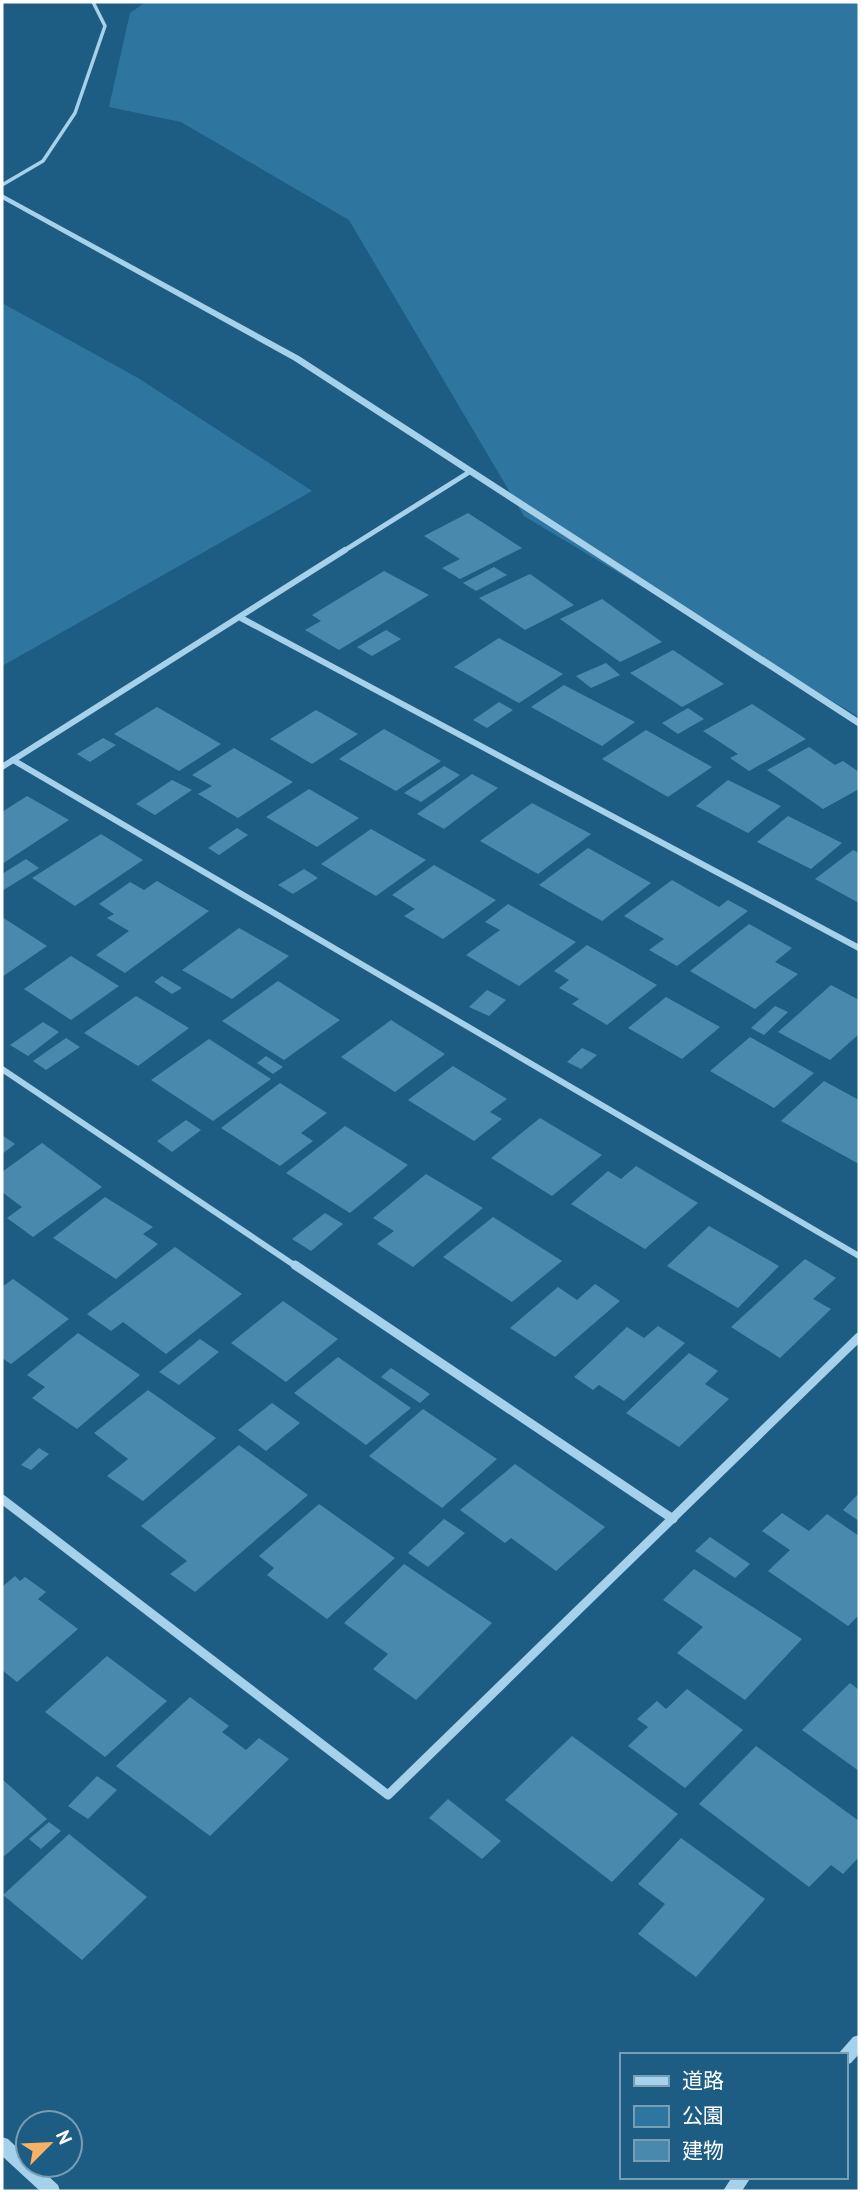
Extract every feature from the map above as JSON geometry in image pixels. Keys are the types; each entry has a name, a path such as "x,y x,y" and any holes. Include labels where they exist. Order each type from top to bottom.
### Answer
{"street":[{"path":"2,196 296,358 859,724"},
{"path":"2,767 471,471"},
{"path":"241,618 859,948"},
{"path":"13,760 859,1256"},
{"path":"2,1069 673,1519"},
{"path":"2,1499 388,1795 859,1337"},
{"path":"847,2056 859,2042"},
{"path":"2,2145 52,2191"}],"lane":[{"path":"2,185 43,161 75,113 105,26 93,2"}],"green space":[{"path":"146,2 859,2 859,717 524,516 349,220 181,122 109,107 130,13"},
{"path":"2,303 138,378 312,491 2,666"}],"building":[{"path":"468,513 522,548 460,579 442,568 460,559 424,536"},
{"path":"494,567 507,575 476,591 463,583"},
{"path":"384,571 429,595 339,650 305,630 321,621 312,615"},
{"path":"530,574 574,605 525,630 479,598"},
{"path":"602,599 662,642 620,662 560,619"},
{"path":"386,630 401,639 372,656 357,647"},
{"path":"499,638 563,674 519,703 454,667"},
{"path":"673,650 724,684 682,707 630,673"},
{"path":"606,663 620,675 591,688 576,676"},
{"path":"564,685 635,722 602,746 531,707"},
{"path":"499,702 513,710 487,728 473,720"},
{"path":"752,704 806,739 749,771 730,758 738,754 703,731"},
{"path":"157,707 221,744 179,771 114,734"},
{"path":"688,708 704,719 678,734 662,723"},
{"path":"316,710 358,734 312,764 270,739"},
{"path":"384,729 441,761 396,791 339,759"},
{"path":"646,730 712,767 668,797 602,759"},
{"path":"103,738 116,745 90,762 77,754"},
{"path":"809,747 835,765 843,761 859,772 859,789 823,809 767,770"},
{"path":"234,748 293,782 238,818 198,794 212,786 192,775"},
{"path":"444,766 460,775 421,802 404,793"},
{"path":"472,774 498,788 444,829 417,814"},
{"path":"172,780 192,790 155,815 136,804"},
{"path":"728,780 781,806 748,833 696,806"},
{"path":"309,789 359,818 317,847 266,817"},
{"path":"27,796 69,820 2,864 2,812"},
{"path":"532,803 591,834 538,874 480,841"},
{"path":"788,816 842,843 811,869 757,842"},
{"path":"237,828 248,835 219,855 208,848"},
{"path":"371,829 426,860 376,896 321,864"},
{"path":"101,834 143,860 75,906 32,878"},
{"path":"588,848 651,883 602,921 539,885"},
{"path":"853,850 859,853 859,903 815,879"},
{"path":"26,859 39,868 2,891 2,874"},
{"path":"434,865 496,900 443,939 404,916 415,909 392,895"},
{"path":"304,869 318,878 293,894 278,885"},
{"path":"672,880 719,907 728,900 748,911 677,966 649,950 664,939 624,916"},
{"path":"157,881 209,911 125,973 96,955 129,931 107,918 114,914 99,904 130,882 144,890"},
{"path":"508,904 576,942 519,986 466,955 500,930 485,922"},
{"path":"2,917 47,946 2,977"},
{"path":"749,924 792,948 775,962 798,974 755,1009 690,971"},
{"path":"239,928 289,956 232,999 182,970"},
{"path":"587,945 657,985 607,1025 572,1004 579,999 559,988 569,980 554,971"},
{"path":"71,956 119,986 71,1020 24,989"},
{"path":"162,976 182,988 172,994 154,982"},
{"path":"278,981 340,1020 284,1060 222,1021"},
{"path":"831,985 859,1000 859,1034 830,1060 778,1032"},
{"path":"487,990 506,1000 489,1016 469,1007"},
{"path":"136,996 189,1028 138,1066 84,1033"},
{"path":"666,997 720,1027 682,1059 628,1028"},
{"path":"775,1006 788,1012 764,1035 751,1028"},
{"path":"391,1020 445,1054 395,1092 341,1057"},
{"path":"43,1022 59,1032 28,1056 10,1045"},
{"path":"750,1037 814,1073 774,1108 710,1071"},
{"path":"66,1038 80,1047 46,1070 33,1061"},
{"path":"209,1039 271,1079 213,1121 151,1080"},
{"path":"582,1048 597,1055 581,1069 567,1062"},
{"path":"266,1056 283,1067 273,1074 257,1063"},
{"path":"453,1066 507,1099 490,1112 502,1119 474,1141 408,1100"},
{"path":"824,1081 859,1100 859,1164 781,1121"},
{"path":"280,1083 327,1113 301,1133 313,1141 280,1166 221,1128"},
{"path":"540,1118 602,1155 552,1196 491,1158"},
{"path":"186,1120 201,1130 172,1152 157,1141"},
{"path":"345,1126 408,1165 350,1213 286,1173"},
{"path":"2,1135 15,1144 2,1154"},
{"path":"42,1143 102,1187 33,1237 7,1218 22,1207 2,1192 2,1172"},
{"path":"636,1166 698,1203 645,1249 571,1204 608,1171 621,1179"},
{"path":"426,1174 483,1208 413,1267 377,1244 394,1231 373,1218"},
{"path":"105,1197 153,1227 143,1234 158,1244 116,1279 53,1238"},
{"path":"325,1213 343,1224 311,1251 292,1239"},
{"path":"493,1217 562,1261 512,1302 443,1257"},
{"path":"709,1226 779,1266 738,1308 667,1266"},
{"path":"175,1247 242,1294 166,1354 123,1322 111,1331 87,1314"},
{"path":"805,1259 836,1278 813,1299 831,1309 780,1358 731,1327"},
{"path":"13,1279 69,1319 11,1364 2,1358 2,1287"},
{"path":"595,1284 620,1301 555,1357 510,1328 558,1287 577,1300"},
{"path":"283,1301 338,1339 286,1382 231,1343"},
{"path":"658,1326 685,1343 624,1401 599,1385 593,1390 574,1377 627,1327 644,1338"},
{"path":"78,1333 140,1375 77,1429 32,1398 45,1387 27,1375"},
{"path":"200,1339 219,1352 179,1385 159,1372"},
{"path":"689,1353 718,1371 705,1384 729,1399 679,1447 626,1413"},
{"path":"338,1357 411,1408 366,1445 294,1393"},
{"path":"391,1368 430,1394 420,1403 381,1377"},
{"path":"148,1390 216,1438 143,1501 107,1476 128,1459 94,1433"},
{"path":"272,1403 300,1423 266,1451 238,1430"},
{"path":"423,1409 497,1459 442,1508 369,1456"},
{"path":"239,1445 308,1495 195,1592 170,1574 187,1561 141,1526"},
{"path":"39,1448 49,1454 31,1470 21,1465"},
{"path":"515,1464 605,1527 556,1571 511,1538 505,1543 460,1510"},
{"path":"859,1493 859,1521 843,1510"},
{"path":"319,1504 395,1558 327,1619 267,1575 274,1568 259,1556"},
{"path":"782,1513 809,1531 827,1514 859,1536 859,1615 848,1626 768,1571 790,1550 762,1531"},
{"path":"444,1519 465,1533 428,1567 408,1553"},
{"path":"710,1537 750,1564 735,1578 695,1551"},
{"path":"404,1564 492,1623 416,1700 373,1669 388,1654 344,1623"},
{"path":"694,1569 802,1639 745,1700 677,1653 703,1627 663,1600"},
{"path":"15,1576 20,1581 25,1577 46,1592 38,1599 78,1629 17,1682 2,1670 2,1587"},
{"path":"107,1656 167,1701 105,1757 45,1712"},
{"path":"850,1683 859,1690 859,1771 802,1730"},
{"path":"687,1689 743,1730 685,1788 628,1746 648,1727 637,1719 657,1701 666,1709"},
{"path":"190,1697 229,1726 222,1732 246,1750 259,1738 289,1759 210,1836 116,1766"},
{"path":"572,1736 678,1814 612,1882 505,1800"},
{"path":"756,1746 859,1821 859,1857 843,1874 831,1865 809,1887 699,1804"},
{"path":"97,1776 117,1790 88,1819 68,1806"},
{"path":"2,1779 47,1819 2,1858"},
{"path":"448,1799 501,1841 482,1859 429,1818"},
{"path":"49,1822 61,1831 41,1849 29,1839"},
{"path":"69,1834 147,1897 82,1960 3,1895"},
{"path":"681,1838 765,1899 696,1977 638,1934 665,1904 638,1884"}]}
